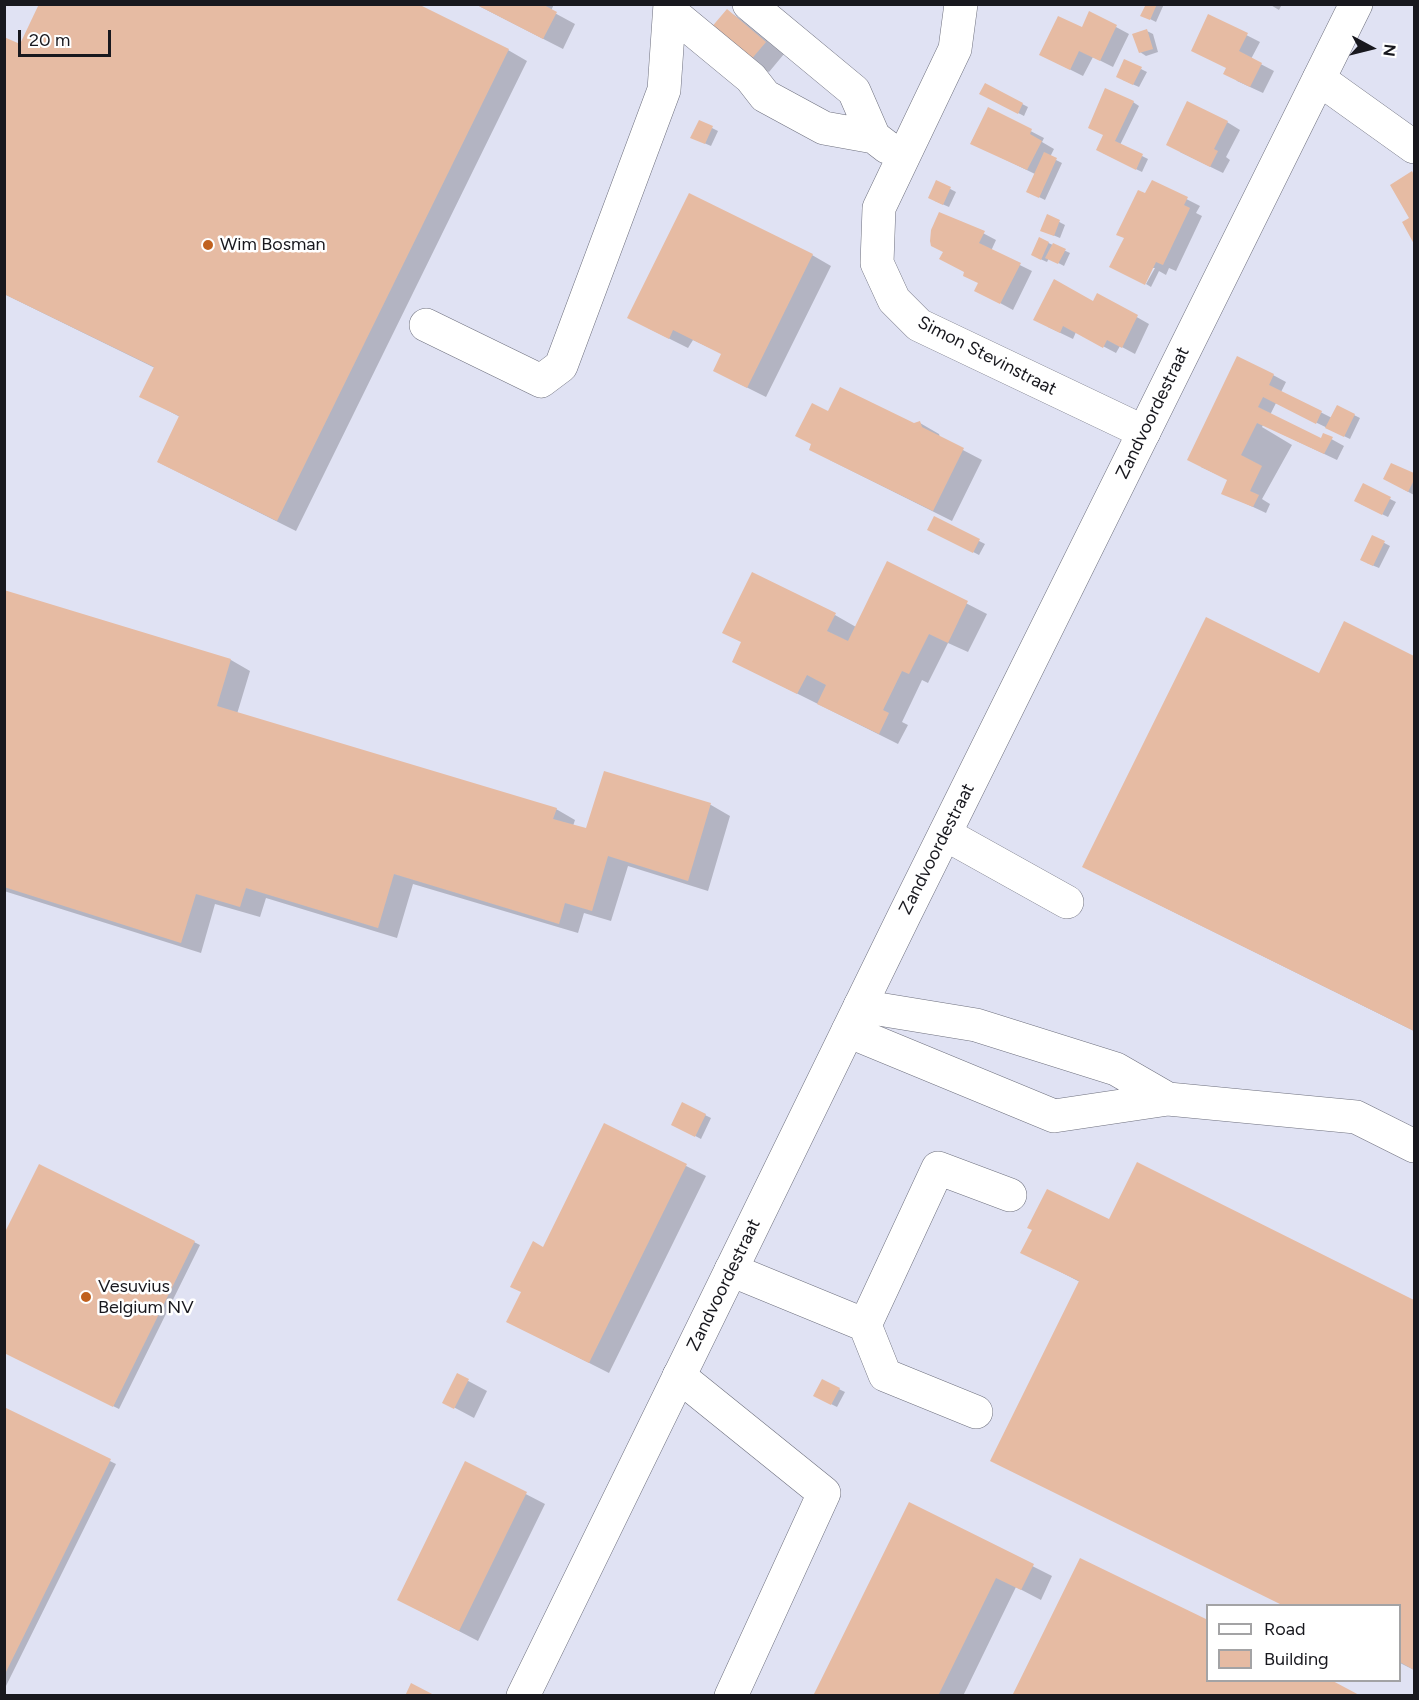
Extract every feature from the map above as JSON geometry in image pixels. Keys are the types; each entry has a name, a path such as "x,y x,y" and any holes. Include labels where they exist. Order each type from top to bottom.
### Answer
{"main road":[{"path":"749,4 854,91 874,136 902,159"},
{"name":"Simon Stevinstraat","path":"961,4 955,49 879,208 877,263 894,300 919,325 1144,432"},
{"name":"Zandvoordestraat","path":"523,1695 945,834 1356,4"},
{"path":"670,8 751,78 765,96 824,128 874,136"},
{"path":"426,325 541,381 561,366 664,90 670,8"},
{"path":"1319,80 1414,147"},
{"path":"945,834 1067,902"},
{"path":"854,1019 976,1025 1116,1069 1168,1099"},
{"path":"854,1019 1054,1116 1168,1099 1356,1117 1414,1146"},
{"path":"975,1412 885,1375 865,1324 938,1168 1010,1196"},
{"path":"731,1270 865,1324"},
{"path":"679,1376 824,1493 731,1695"}],"building":[{"name":"Wim Bosman","path":"39,4 418,4 509,49 277,521 157,462 179,416 139,397 154,367 4,294 4,37 20,44"},
{"path":"475,4 542,4 557,12 543,39"},
{"path":"1146,4 1157,4 1150,20 1140,16"},
{"path":"727,9 766,42 749,62 710,29"},
{"path":"1089,11 1117,25 1100,61 1079,51 1070,70 1039,55 1058,16 1082,27"},
{"path":"1208,14 1248,33 1239,51 1262,63 1250,87 1223,74 1226,68 1191,51"},
{"path":"1147,29 1153,49 1139,53 1132,34"},
{"path":"1124,59 1142,67 1133,85 1116,77"},
{"path":"985,83 1023,103 1018,114 979,94"},
{"path":"1105,88 1134,101 1115,141 1143,154 1136,170 1096,150 1103,135 1088,128"},
{"path":"1187,101 1228,121 1214,149 1218,151 1210,167 1166,145"},
{"path":"988,107 1032,129 1030,134 1042,141 1027,170 970,144"},
{"path":"699,120 713,126 705,144 690,138"},
{"path":"1044,152 1057,158 1039,198 1026,192"},
{"path":"1412,171 1414,175 1414,244 1402,222 1409,218 1390,185"},
{"path":"936,180 951,187 943,205 928,198"},
{"path":"1152,180 1188,197 1184,205 1190,208 1163,265 1156,262 1145,285 1109,267 1124,238 1116,235 1138,190 1145,193"},
{"path":"689,193 813,254 747,388 713,371 721,354 673,330 669,339 627,318"},
{"path":"939,212 985,231 979,243 1021,263 1000,304 974,291 978,283 963,276 964,272 939,259 943,252 931,246 930,241 931,230"},
{"path":"1047,214 1060,220 1054,236 1040,231"},
{"path":"1039,237 1049,242 1041,260 1031,255"},
{"path":"1053,243 1066,249 1058,264 1045,258"},
{"path":"1054,279 1093,301 1097,293 1138,315 1122,348 1107,340 1103,348 1063,326 1060,333 1033,320"},
{"path":"1237,356 1274,374 1269,385 1322,411 1316,424 1263,397 1258,407 1321,438 1323,433 1333,437 1324,454 1257,423 1241,455 1262,466 1250,491 1259,495 1253,507 1221,494 1227,480 1187,460"},
{"path":"840,387 914,423 920,421 922,427 964,448 933,511 809,450 811,444 795,436 812,403 828,411"},
{"path":"1337,405 1355,414 1344,437 1325,428"},
{"path":"1391,463 1414,473 1414,480 1408,492 1383,479"},
{"path":"1363,483 1391,497 1382,515 1354,501"},
{"path":"934,516 980,539 973,553 927,530"},
{"path":"1372,535 1385,541 1373,566 1360,560"},
{"path":"887,561 968,601 948,643 929,634 909,674 902,671 883,710 889,713 879,734 817,704 826,685 807,675 797,694 732,662 741,642 722,633 752,572 836,613 827,631 848,641"},
{"path":"4,590 231,659 217,706 557,808 553,819 586,828 604,771 711,803 688,881 608,856 592,911 565,903 559,924 394,874 378,928 246,888 240,907 196,894 181,943 4,887"},
{"path":"1206,617 1319,673 1344,621 1414,656 1414,1031 1082,867"},
{"path":"682,1102 706,1114 695,1137 671,1125"},
{"path":"604,1123 687,1164 589,1363 506,1322 521,1292 510,1287 533,1241 543,1247"},
{"path":"1137,1162 1414,1300 1414,1670 1401,1663 1401,1604 1280,1604 990,1461 1079,1281 1020,1253 1032,1230 1027,1228 1047,1189 1109,1219"},
{"name":"Vesuvius Belgium NV","path":"39,1164 195,1241 113,1407 4,1353 4,1234"},
{"path":"457,1373 469,1379 454,1409 442,1403"},
{"path":"822,1379 840,1388 831,1405 813,1396"},
{"path":"4,1407 111,1459 4,1676"},
{"path":"465,1461 527,1492 459,1631 397,1600"},
{"path":"909,1502 1034,1564 1021,1590 996,1578 938,1696 813,1696"},
{"path":"1080,1558 1206,1619 1206,1682 1335,1682 1361,1696 1012,1696"},
{"path":"411,1683 436,1696 405,1696"}],"place":[{"name":"Wim Bosman","path":"208,245"},
{"name":"Vesuvius Belgium NV","path":"86,1297"}]}
